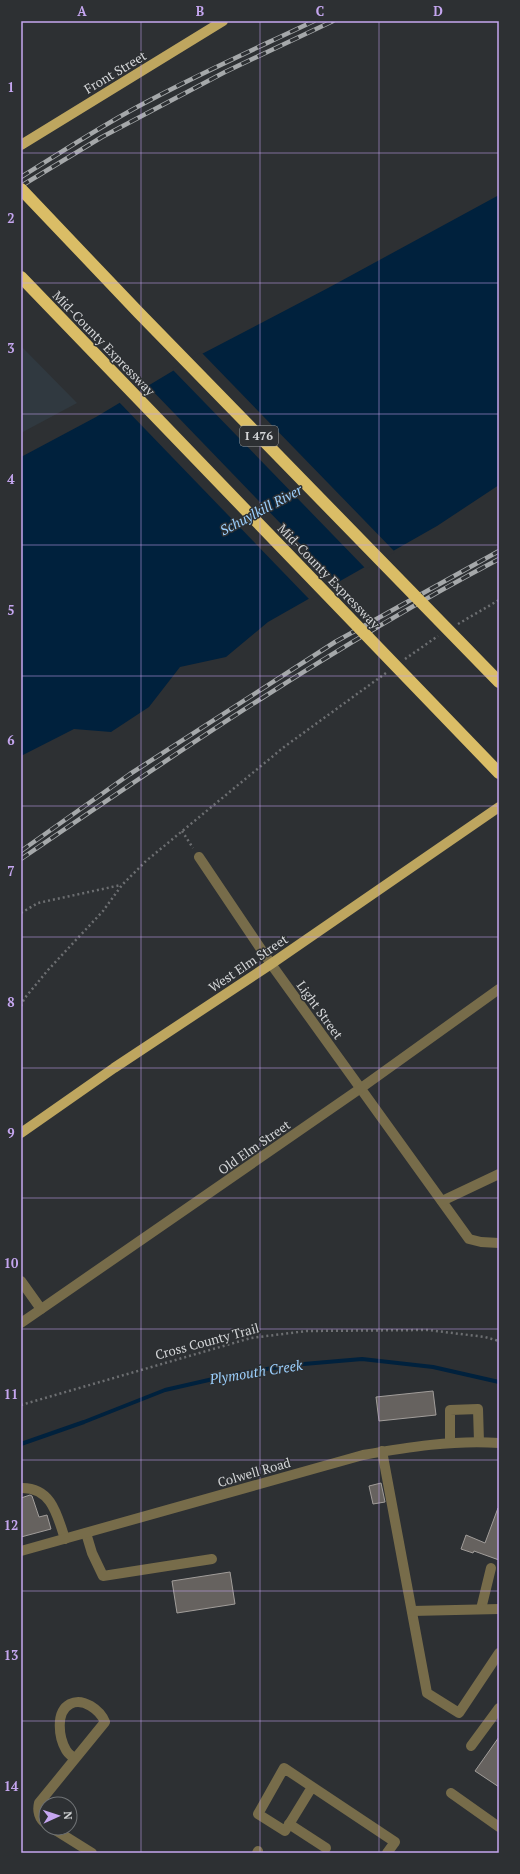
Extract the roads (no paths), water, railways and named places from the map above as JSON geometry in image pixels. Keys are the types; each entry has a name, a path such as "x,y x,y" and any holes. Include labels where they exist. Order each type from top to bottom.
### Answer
{"highway":[{"name":"I 476","path":"21,189 144,318 499,682"},
{"name":"Mid-County Expressway","path":"21,277 499,773"}],"main road":[{"name":"Front Street","path":"21,146 223,21"},
{"name":"West Elm Street","path":"21,1133 114,1068 271,964 499,807"}],"street":[{"name":"Light Street","path":"199,857 271,964 469,1239 481,1242 499,1243"},
{"name":"Old Elm Street","path":"21,1323 361,1088 499,989"},
{"path":"442,1201 499,1174"},
{"path":"21,1281 41,1309"},
{"path":"450,1443 450,1410 478,1409 479,1442"},
{"name":"Colwell Road","path":"21,1551 363,1455 382,1451 450,1443 499,1443"},
{"path":"382,1451 427,1693 459,1713 499,1653"},
{"path":"21,1488 32,1488 44,1494 60,1523 65,1538"},
{"path":"86,1533 92,1553 104,1576 212,1559"},
{"path":"481,1609 491,1568"},
{"path":"412,1611 499,1609"},
{"path":"45,1796 75,1759 105,1722 102,1715 95,1708 88,1704 76,1702 69,1704 64,1709 61,1717 60,1728 62,1742 67,1752 75,1759"},
{"path":"471,1746 499,1708"},
{"path":"312,1787 285,1831 258,1814 284,1768 395,1842 388,1853"},
{"path":"451,1793 499,1826"},
{"path":"289,1824 326,1848"},
{"path":"65,1836 92,1853"}],"water":[{"name":"Schuylkill River","path":"499,195 499,485 437,526 268,622 226,657 180,667 149,707 111,732 74,729 21,756 21,457 96,417 196,357 328,288"}],"waterway":[{"name":"Plymouth Creek","path":"21,1444 84,1422 165,1390 235,1374 292,1365 362,1359 433,1367 499,1382"}],"railway":[{"path":"21,177 139,106 204,73 314,21"},
{"path":"21,186 102,137 225,72 333,21"},
{"path":"21,851 130,774 335,642 499,551"},
{"path":"21,859 256,702 376,628 499,559"}]}
